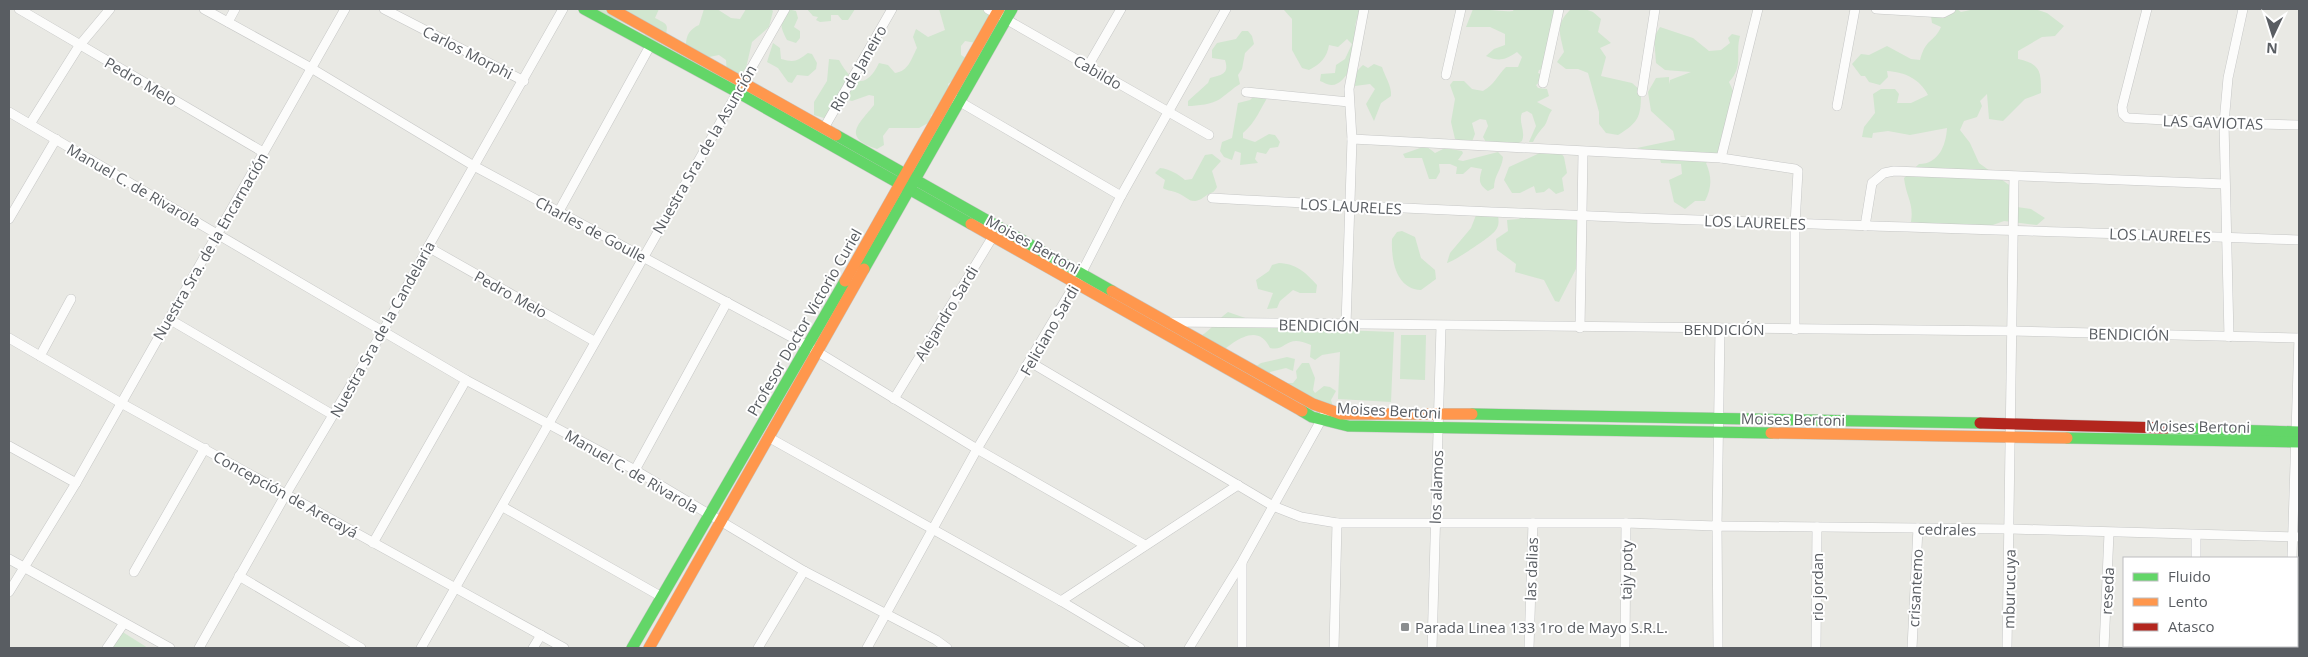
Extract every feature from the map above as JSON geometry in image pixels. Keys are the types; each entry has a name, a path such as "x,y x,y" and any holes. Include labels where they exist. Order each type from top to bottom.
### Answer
{"street":[{"name":"Pedro Melo","path":"19,9 79,46 264,152"},
{"path":"30,124 79,46 110,9"},
{"name":"Charles de Goulle","path":"204,9 311,68 474,166 812,349 977,449 1145,544"},
{"path":"228,22 235,9"},
{"name":"Nuestra Sra. de la Encarnación","path":"9,592 76,483 345,9"},
{"name":"Carlos Morphi","path":"384,9 524,81"},
{"name":"Nuestra Sra de la Candelaria","path":"199,648 286,494 383,331 428,247 524,81 563,9"},
{"name":"Moises Bertoni","path":"584,9 650,46 824,128 992,238 1312,417 1324,414 1437,413 2009,424 2298,437"},
{"name":"Moises Bertoni","path":"612,9 740,87 908,183 998,227 1348,426 2009,438 2298,437"},
{"name":"Nuestra Sra. de la Asunción","path":"549,424 642,256 785,9"},
{"name":"Rio de Janeiro","path":"824,128 892,9"},
{"path":"1088,66 1121,9"},
{"name":"Feliciano Sardi","path":"867,648 977,449 1081,274 1121,196 1226,9"},
{"path":"1346,325 1352,139 1349,102 1350,74 1364,9"},
{"path":"1446,75 1461,9"},
{"path":"1543,83 1559,9"},
{"path":"1642,92 1655,9"},
{"path":"1721,158 1758,9"},
{"path":"1837,106 1856,9"},
{"path":"1876,9 1947,11"},
{"name":"LAS GAVIOTAS","path":"2147,9 2122,107 2124,114 2128,118 2299,125"},
{"path":"2229,337 2224,123 2228,78 2243,9"},
{"name":"Cabildo","path":"1000,12 1088,66 1208,135"},
{"name":"Profesor Doctor Victorio Curiel","path":"649,648 715,519 908,183 1000,12"},
{"path":"559,211 650,46"},
{"path":"1246,92 1349,102"},
{"path":"954,99 1121,196"},
{"name":"Manuel C. de Rivarola","path":"9,112 466,380 635,470 804,571"},
{"path":"9,219 56,139"},
{"path":"1352,139 1721,158 1795,169 1798,171 1795,224 1795,330"},
{"path":"1580,328 1583,152"},
{"path":"1865,226 1872,183 1884,174 1894,171 2225,184"},
{"name":"mburucuya","path":"2007,648 2011,530 2009,424 2014,177"},
{"name":"LOS LAURELES","path":"1212,198 1349,206 1795,224 2299,240"},
{"name":"Alejandro Sardi","path":"894,399 998,227"},
{"name":"Pedro Melo","path":"428,247 594,341"},
{"path":"40,356 72,299"},
{"path":"635,470 727,302"},
{"path":"169,319 333,415"},
{"name":"BENDICIÓN","path":"1150,326 1167,322 1720,330 2012,331 2299,338"},
{"name":"los alamos","path":"1432,648 1437,413 1441,326"},
{"path":"1718,648 1717,526 1720,330"},
{"name":"Concepción de Arecayá","path":"9,338 121,403 564,648"},
{"path":"2292,557 2296,537 2299,338"},
{"name":"Profesor Doctor Victorio Curiel","path":"632,648 662,597 768,437 812,349"},
{"path":"1030,362 1273,506 1301,517 1337,523 1533,523"},
{"path":"373,543 466,380"},
{"path":"1189,648 1242,562 1324,414"},
{"path":"421,648 549,424"},
{"path":"768,437 1061,601 1140,648"},
{"path":"9,446 76,483"},
{"path":"134,572 205,448"},
{"path":"1061,601 1145,544 1238,485"},
{"path":"503,507 662,597"},
{"name":"las dalias","path":"1529,648 1533,523 1626,522 1717,526"},
{"name":"tajy poty","path":"1625,648 1626,522"},
{"path":"1334,648 1337,523"},
{"name":"cedrales","path":"1717,526 1918,528 2296,537"},
{"name":"rio jordan","path":"1816,648 1817,527"},
{"name":"crisantemo","path":"1912,648 1918,528"},
{"name":"reseda","path":"2104,648 2109,533"},
{"path":"2196,535 2196,557"},
{"path":"9,559 170,648"},
{"path":"1242,562 1242,648"},
{"path":"758,648 804,571 936,640 947,648"},
{"path":"239,576 361,648"},
{"path":"107,648 124,623"},
{"path":"533,648 541,635"}],"green space":[{"path":"593,9 659,9 655,18 667,27 666,45 646,38 644,32"},
{"path":"704,9 717,9 731,18 740,19 746,9 771,9 773,11 769,27 752,42 746,68 739,76 727,75 726,60 719,55 709,57 686,45 691,30 699,25"},
{"path":"788,9 796,11 798,18 794,27 800,31 800,38 796,43 787,40 782,27 782,21"},
{"path":"807,9 855,9 848,20 842,20 838,15 831,15 831,21 820,22 816,20 818,17 813,16"},
{"path":"939,9 985,9 987,14 992,14 976,43 965,41 961,46 961,55 975,64 948,84 950,90 937,110 931,115 930,122 919,128 889,128 883,136 884,145 877,149 859,140 856,135 859,124 874,105 874,96 869,95 852,101 835,97 827,119 814,115 814,102 827,81 829,59 839,60 848,74 858,81 869,78 879,63 888,65 895,73 900,72 907,67 917,48 913,37 916,29 928,37 945,30"},
{"path":"1275,9 1362,9 1356,27 1362,40 1351,67 1342,80 1337,84 1331,85 1320,81 1321,74 1335,73 1336,65 1345,59 1352,44 1347,39 1338,47 1329,45 1327,54 1320,63 1309,70 1302,68 1292,50 1292,19 1284,10"},
{"path":"1473,9 1513,11 1514,9 1555,9 1550,67 1539,70 1538,73 1541,74 1540,82 1536,85 1538,88 1547,89 1549,96 1537,102 1552,110 1545,125 1533,142 1529,142 1536,126 1532,114 1527,111 1522,113 1521,116 1522,141 1515,145 1486,142 1483,137 1488,126 1486,120 1480,119 1472,123 1475,134 1471,144 1455,139 1451,122 1455,99 1450,85 1453,81 1464,81 1472,89 1483,91 1493,83 1506,67 1518,67 1522,57 1517,52 1502,59 1486,56 1494,49 1505,45 1505,34 1490,27 1466,27"},
{"path":"1585,9 1593,12 1601,19 1598,32 1611,43 1600,48 1606,57 1601,76 1632,83 1641,91 1638,117 1631,126 1618,135 1606,133 1599,124 1599,112 1588,73 1578,69 1566,69 1557,62 1564,52 1560,29 1562,20 1570,10"},
{"path":"1941,9 1957,9 1961,12 1975,9 2040,9 2038,10 2047,13 2064,26 2055,36 2042,37 2018,51 2018,59 2031,63 2038,70 2041,80 2041,93 2025,99 2003,121 1989,119 1987,94 1980,101 1982,106 1977,117 1964,121 1960,130 1970,143 1979,163 2016,190 2017,207 2031,209 2045,218 2037,225 2004,221 1990,226 1946,226 1911,222 1911,205 1904,178 1919,164 1932,161 1936,157 1943,147 1947,128 1910,135 1888,131 1873,133 1872,138 1862,137 1864,127 1875,113 1873,94 1881,89 1895,89 1899,94 1897,103 1911,103 1928,95 1925,89 1911,77 1900,73 1887,71 1888,77 1880,85 1869,82 1865,76 1861,76 1852,64 1861,54 1869,55 1887,46 1911,59 1920,60 1925,47 1936,36 1941,27 1932,23 1931,16"},
{"path":"1660,27 1693,38 1709,51 1721,50 1730,43 1728,38 1732,34 1740,36 1738,65 1734,76 1729,82 1734,93 1721,151 1706,163 1710,177 1709,191 1705,201 1695,201 1685,209 1674,202 1669,180 1682,174 1681,164 1661,163 1658,152 1637,148 1675,140 1673,131 1651,111 1648,92 1656,78 1669,77 1669,84 1670,80 1691,72 1665,70 1656,63 1654,37"},
{"path":"1242,31 1248,31 1252,36 1254,44 1245,53 1242,69 1238,75 1240,84 1217,101 1188,106 1188,101 1208,83 1210,78 1223,74 1226,69 1225,60 1212,58 1212,50 1217,43 1236,39"},
{"path":"773,43 780,48 781,59 793,61 808,53 812,54 817,63 816,69 808,76 797,75 792,83 788,82 778,68 767,62"},
{"path":"1374,64 1382,67 1391,96 1381,103 1374,121 1366,104 1375,89 1370,84 1355,86 1354,80 1357,72 1363,65 1368,68"},
{"path":"1256,94 1269,95 1255,120 1243,133 1243,138 1255,142 1269,134 1275,135 1280,142 1278,147 1270,148 1266,154 1257,152 1255,159 1258,163 1240,165 1241,153 1235,151 1232,160 1224,157 1220,151 1222,142 1232,138 1238,103 1250,100"},
{"path":"1426,146 1435,153 1445,148 1462,151 1463,153 1458,160 1463,161 1498,152 1503,157 1495,179 1494,188 1488,191 1482,186 1480,179 1482,169 1471,167 1463,174 1456,174 1457,167 1450,164 1439,164 1440,172 1436,179 1429,179 1422,158 1405,158 1403,154"},
{"path":"1542,152 1560,152 1564,157 1567,173 1562,178 1564,191 1556,194 1549,188 1544,192 1536,193 1534,186 1520,193 1512,193 1504,180 1509,167"},
{"path":"1212,154 1221,161 1212,171 1217,187 1213,192 1197,201 1190,200 1163,188 1165,180 1155,173 1160,168 1174,172 1185,180 1192,179 1205,155"},
{"path":"1478,210 1498,216 1496,229 1480,243 1447,263 1450,253 1471,228"},
{"path":"1569,213 1584,225 1577,267 1559,302 1555,301 1544,280 1515,272 1516,264 1497,250 1496,239 1508,231 1507,220 1519,219 1522,215"},
{"path":"1402,231 1415,237 1421,258 1435,270 1436,279 1421,290 1406,285 1394,264 1392,239 1397,232"},
{"path":"1279,263 1296,267 1304,273 1317,285 1316,293 1300,293 1293,290 1280,301 1277,308 1267,309 1273,293 1258,289 1256,280 1269,271 1272,265"},
{"path":"1228,312 1254,321 1303,328 1313,333 1323,331 1330,325 1341,330 1394,332 1391,402 1338,399 1340,352 1322,355 1315,360 1310,357 1311,345 1302,342 1291,342 1276,349 1270,348 1265,340 1258,336 1251,335 1236,341 1216,356 1201,336"},
{"path":"1401,335 1426,335 1425,380 1400,379"},
{"path":"1287,357 1295,359 1293,371 1286,368 1270,372 1270,374 1286,383 1293,383 1297,378 1296,371 1302,363 1309,363 1315,378 1313,390 1315,393 1324,386 1336,391 1331,400 1334,410 1255,367 1261,363"},
{"path":"121,631 148,648 110,648"}],"traffic: fast":[{"path":"584,9 737,92 971,224"},
{"path":"864,269 1012,9"},
{"path":"836,135 1112,291"},
{"path":"632,648 845,281"},
{"path":"1302,411 1312,417 1348,426 1771,433"},
{"path":"1472,414 1980,423"},
{"path":"2166,428 2299,432"},
{"path":"2067,438 2299,442"}],"traffic: slow":[{"path":"612,9 836,135"},
{"path":"845,281 999,9"},
{"path":"971,224 1302,411"},
{"path":"649,648 864,269"},
{"path":"1112,291 1313,404 1341,414 1472,414"},
{"path":"1771,433 2067,438"}],"traffic: jam":[{"path":"1980,423 2166,428"}],"place":[{"name":"Parada Linea 133 1ro de Mayo S.R.L.","path":"1405,627"}]}
